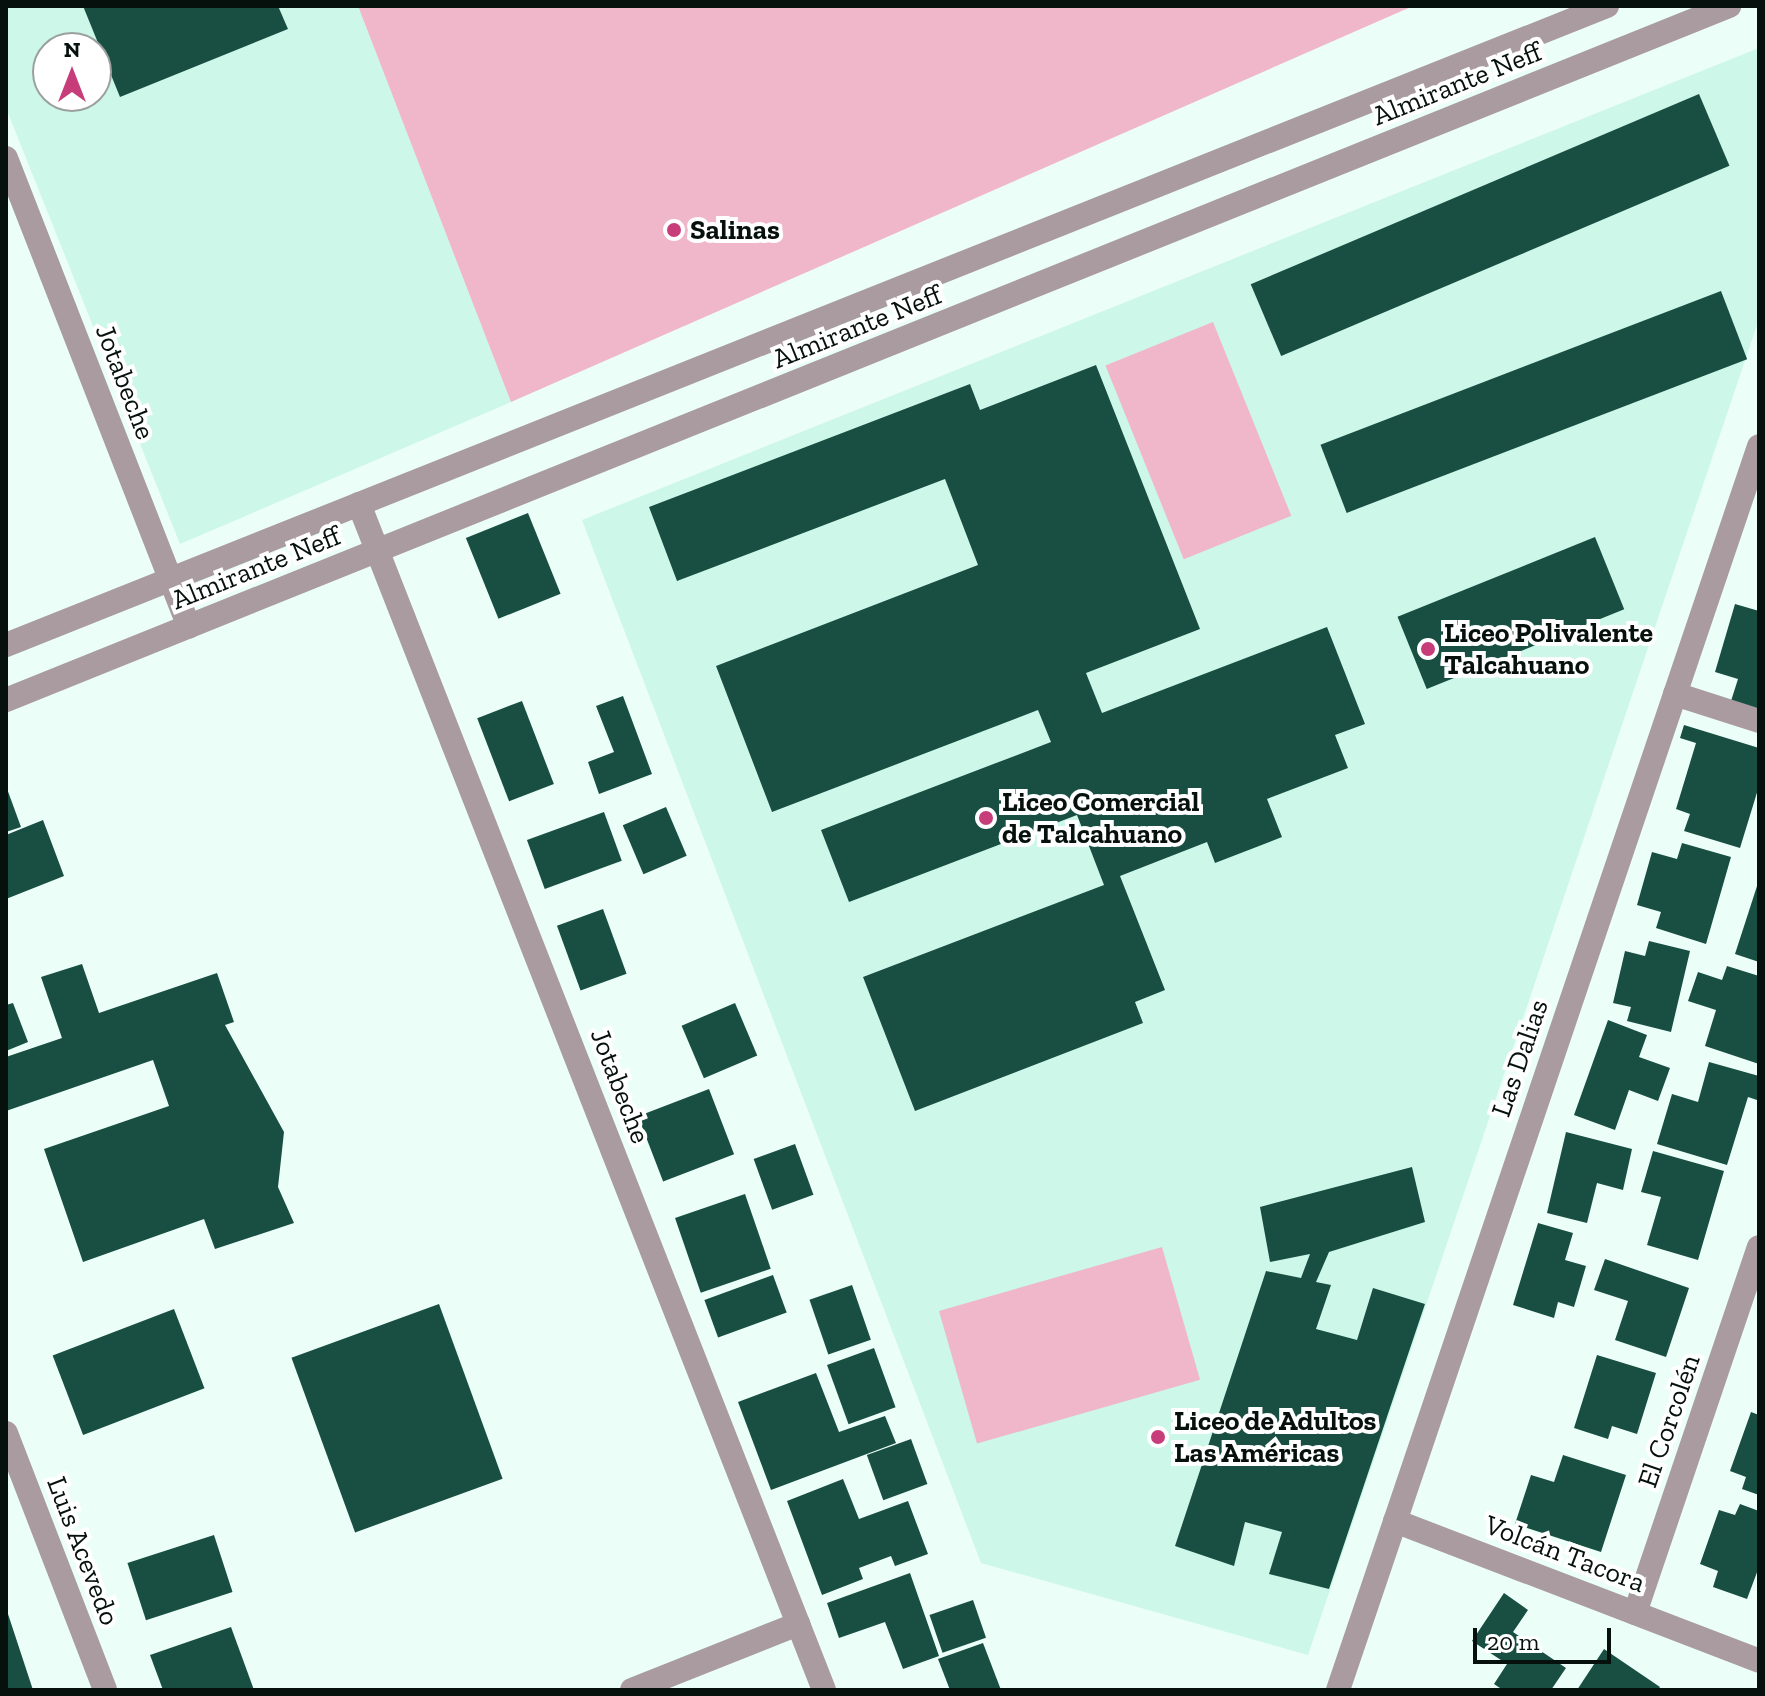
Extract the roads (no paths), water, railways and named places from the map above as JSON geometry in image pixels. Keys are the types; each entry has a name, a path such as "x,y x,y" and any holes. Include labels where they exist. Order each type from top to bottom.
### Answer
{"street":[{"name":"Almirante Neff","path":"6,645 1607,6"},
{"name":"Almirante Neff","path":"6,700 1729,6"},
{"name":"Jotabeche","path":"6,158 189,627"},
{"name":"Las Dalias","path":"1338,1690 1759,446"},
{"name":"Jotabeche","path":"359,504 824,1690"},
{"path":"1675,694 1759,721"},
{"name":"El Corcolén","path":"1635,1613 1759,1247"},
{"name":"Luis Acevedo","path":"6,1433 105,1690"},
{"name":"Volcán Tacora","path":"1395,1521 1759,1661"},
{"path":"632,1690 798,1624"}],"place":[{"name":"Salinas","path":"674,230"},
{"name":"Liceo Polivalente Talcahuano","path":"1428,649"},
{"name":"Liceo Comercial de Talcahuano","path":"986,818"},
{"name":"Liceo de Adultos Las Américas","path":"1158,1437"}]}
